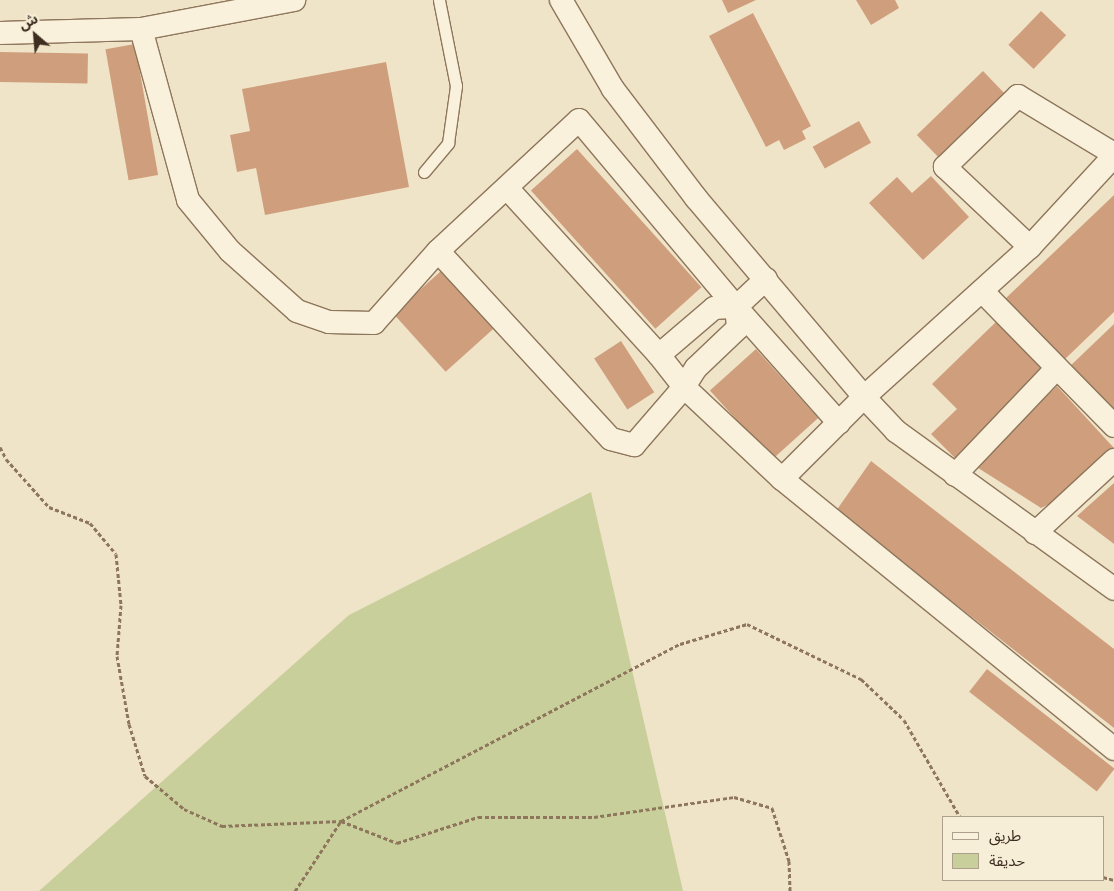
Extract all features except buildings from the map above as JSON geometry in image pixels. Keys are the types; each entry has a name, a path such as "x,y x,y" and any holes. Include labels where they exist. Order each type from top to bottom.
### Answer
{"street":[{"path":"0,33 141,29 294,0"},
{"path":"560,0 613,89 696,198 864,397 896,431 1035,533 1112,585"},
{"path":"141,29 188,200 230,251 296,311 329,322 374,323 438,252 580,120 736,307 839,422"},
{"path":"782,479 864,397 1030,247 1114,155 1018,96 945,167 1030,247"},
{"path":"507,188 659,355 684,387 782,479 1114,749"},
{"path":"438,252 611,439 634,445 684,387 696,368 738,328 736,307"},
{"path":"659,355 714,308 736,307 766,279"},
{"path":"982,291 1056,369 1114,426"},
{"path":"955,475 1056,369"},
{"path":"1035,533 1114,460"}],"lane":[{"path":"424,172 448,143 456,86 439,0"}],"path":[{"path":"0,447 6,459 49,507 90,523 116,554 121,605 117,656 129,724 144,776 184,809 222,826 340,821 397,843 478,817 594,817 734,797 772,808 789,861 790,891"},
{"path":"295,891 340,821 680,644 747,624 861,679 904,720 959,816"}],"green space":[{"path":"591,492 683,891 39,891 349,615"}]}
